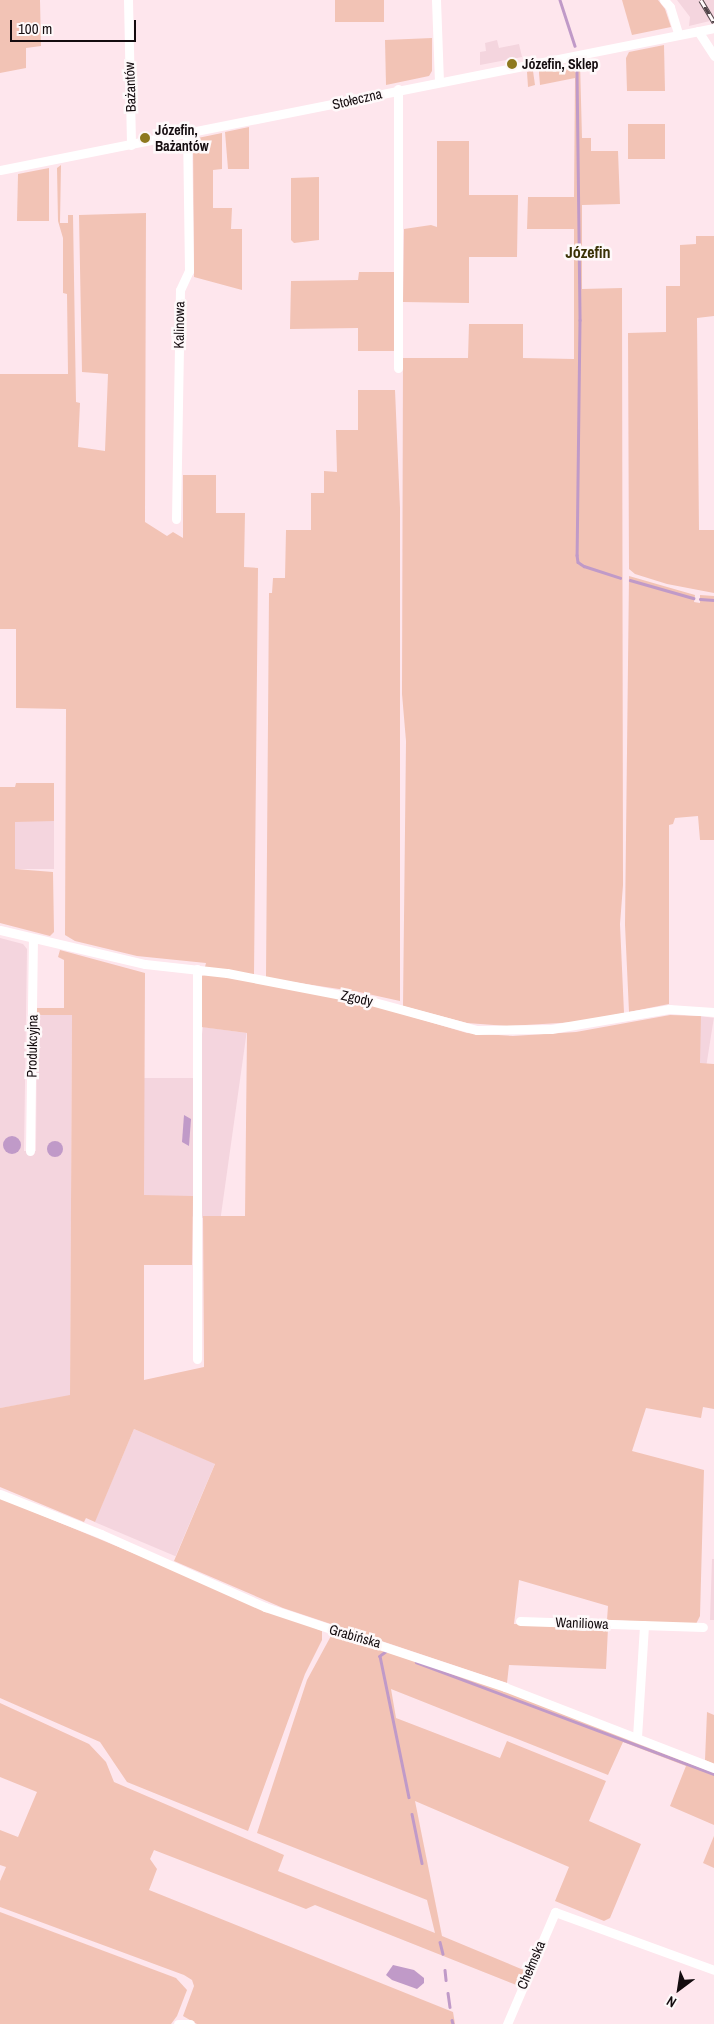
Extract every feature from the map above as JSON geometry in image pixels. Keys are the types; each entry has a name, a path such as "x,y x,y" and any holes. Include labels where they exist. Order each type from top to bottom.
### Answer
{"street":[{"name":"Bażantów","path":"128,0 131,145"},
{"path":"436,0 439,80"},
{"path":"664,0 670,7 678,34"},
{"name":"Stołeczna","path":"0,170 131,145 439,80 714,28"},
{"path":"698,31 714,56"},
{"path":"398,89 398,368"},
{"name":"Kalinowa","path":"176,519 180,290 189,271 187,133"},
{"name":"Zgody","path":"0,930 34,940 145,964 197,969 367,1000 477,1030 551,1029 669,1010 714,1012"},
{"name":"Produkcyjna","path":"30,1152 34,940"},
{"path":"197,969 197,1359"},
{"name":"Grabińska","path":"0,1494 68,1520 265,1607 380,1642 637,1737 714,1768"},
{"name":"Waniliowa","path":"520,1621 703,1627"},
{"path":"637,1737 644,1625"},
{"name":"Chełmska","path":"507,2024 553,1914 561,1912 714,1970"},
{"path":"179,2023 190,2024"}],"shaded area":[{"path":"0,0 40,0 41,46 26,48 26,68 0,73"},
{"path":"335,0 384,0 384,22 335,22"},
{"path":"622,0 658,0 665,9 671,27 632,35"},
{"path":"677,0 714,0 714,20 689,26 690,17"},
{"path":"432,38 432,71 429,76 386,85 385,40"},
{"path":"497,40 499,48 519,44 522,57 480,65 480,52 486,51 485,43"},
{"path":"664,45 665,91 627,91 626,58 629,52"},
{"path":"580,62 582,138 591,138 591,151 618,151 620,204 582,205 582,289 622,288 623,885 620,924 624,1013 577,1022 507,1026 467,1023 403,1006 406,741 402,694 403,358 468,358 469,324 523,324 523,358 574,359 574,229 527,229 528,197 574,197 575,78 540,85 539,70"},
{"path":"533,71 535,85 528,87 527,72"},
{"path":"628,124 665,124 665,159 628,159"},
{"path":"249,127 249,169 228,169 225,132"},
{"path":"222,133 222,169 213,170 213,208 232,208 231,229 242,229 242,290 194,277 193,139"},
{"path":"437,141 469,141 469,195 518,195 517,257 469,257 469,303 403,302 404,229 431,225 437,227"},
{"path":"61,165 60,223 68,223 68,215 73,215 76,402 80,403 78,447 105,451 108,374 82,372 79,215 146,213 145,522 167,536 173,532 183,538 183,475 216,475 216,513 245,513 244,567 258,568 254,975 205,967 206,963 137,956 75,941 65,935 66,709 16,708 16,629 0,629 0,374 68,374 67,294 63,293 63,238 58,221 57,168"},
{"path":"49,168 49,221 17,221 18,174"},
{"path":"319,177 319,240 294,243 291,240 291,178"},
{"path":"696,236 714,236 714,316 697,318 699,530 714,530 714,593 667,584 635,574 629,569 628,333 666,332 666,286 680,286 680,245 696,244"},
{"path":"359,272 395,272 394,351 358,351 358,328 290,329 291,281 358,280"},
{"path":"358,390 395,390 400,508 400,1001 359,992 266,978 269,593 272,593 273,578 285,578 286,530 311,530 311,493 324,493 324,471 337,472 336,430 358,430"},
{"path":"629,576 695,595 694,602 700,603 700,595 714,596 714,840 700,840 698,816 675,818 673,824 669,825 669,1004 629,1012 625,925"},
{"path":"16,783 54,783 54,821 15,822 15,869 53,872 54,932 50,936 0,923 0,787 15,787"},
{"path":"15,821 54,821 54,869 15,869"},
{"path":"0,938 23,944 27,949 24,1151 36,1151 37,1015 72,1015 70,1396 0,1408"},
{"path":"60,950 145,973 144,1195 193,1196 192,1265 144,1265 144,1380 204,1367 203,1216 245,1216 247,1033 201,1027 201,976 208,974 359,1001 467,1033 513,1036 576,1032 670,1015 701,1016 700,1063 714,1064 714,1409 703,1407 701,1418 646,1408 632,1451 704,1470 700,1616 696,1624 607,1620 608,1606 519,1580 514,1624 608,1628 606,1669 509,1665 507,1683 283,1608 174,1561 215,1464 134,1429 95,1522 86,1518 84,1522 0,1487 0,1408 70,1395 72,1015 36,1015 36,1008 64,1008 64,960 58,957"},
{"path":"701,1016 714,1018 706,1064 694,1062"},
{"path":"203,1027 247,1033 220,1220 177,1214"},
{"path":"144,1078 193,1078 193,1196 144,1196"},
{"path":"184,1115 191,1119 189,1146 182,1142"},
{"path":"12,1136 18,1139 21,1145 18,1151 12,1154 6,1151 3,1145 6,1139"},
{"path":"52,1141 58,1141 63,1146 61,1155 52,1157 47,1152 47,1146"},
{"path":"134,1429 215,1463 176,1556 95,1522"},
{"path":"0,1498 322,1631 322,1640 305,1674 248,1831 127,1782 100,1742 0,1698"},
{"path":"712,1559 714,1559 714,1620 710,1620"},
{"path":"332,1634 388,1647 714,1770 714,1825 670,1806 686,1766 623,1742 608,1775 391,1689 396,1718 500,1758 507,1741 606,1781 589,1821 641,1844 610,1918 604,1921 555,1901 569,1867 415,1801 442,1936 526,1971 519,1986 315,1905 306,1909 154,1850 150,1859 157,1869 149,1890 453,2012 455,2024 197,2024 183,2016 194,1986 192,1980 184,1975 0,1907 0,1881 6,1867 0,1865 0,1830 18,1837 37,1792 0,1777 0,1703 89,1744 106,1762 114,1782 284,1855 278,1871 435,1933 427,1900 257,1833 307,1680"},
{"path":"707,1712 714,1715 714,1764 705,1760"},
{"path":"714,1836 714,1868 703,1863"},
{"path":"0,1912 176,1978 187,1990 177,2016 171,2024 0,2024"},
{"path":"393,1965 414,1970 424,1978 424,1983 417,1989 392,1980 386,1975"}],"waterway":[{"path":"560,0 575,46"},
{"path":"577,70 580,320 577,555 578,562 584,566 620,578"},
{"path":"630,580 693,598"},
{"path":"700,599 714,600"},
{"path":"387,1651 380,1656 409,1797"},
{"path":"416,1662 714,1774"},
{"path":"412,1814 422,1863"},
{"path":"440,1942 443,1954"},
{"path":"445,1970 446,1980"},
{"path":"448,1993 450,2007"},
{"path":"452,2020 453,2024"}],"railway":[{"path":"701,0 714,22"}],"place":[{"name":"Józefin, Sklep","path":"512,64"},
{"name":"Józefin, Bażantów","path":"145,138"}],"district":[{"name":"Józefin","path":"588,252"}]}
